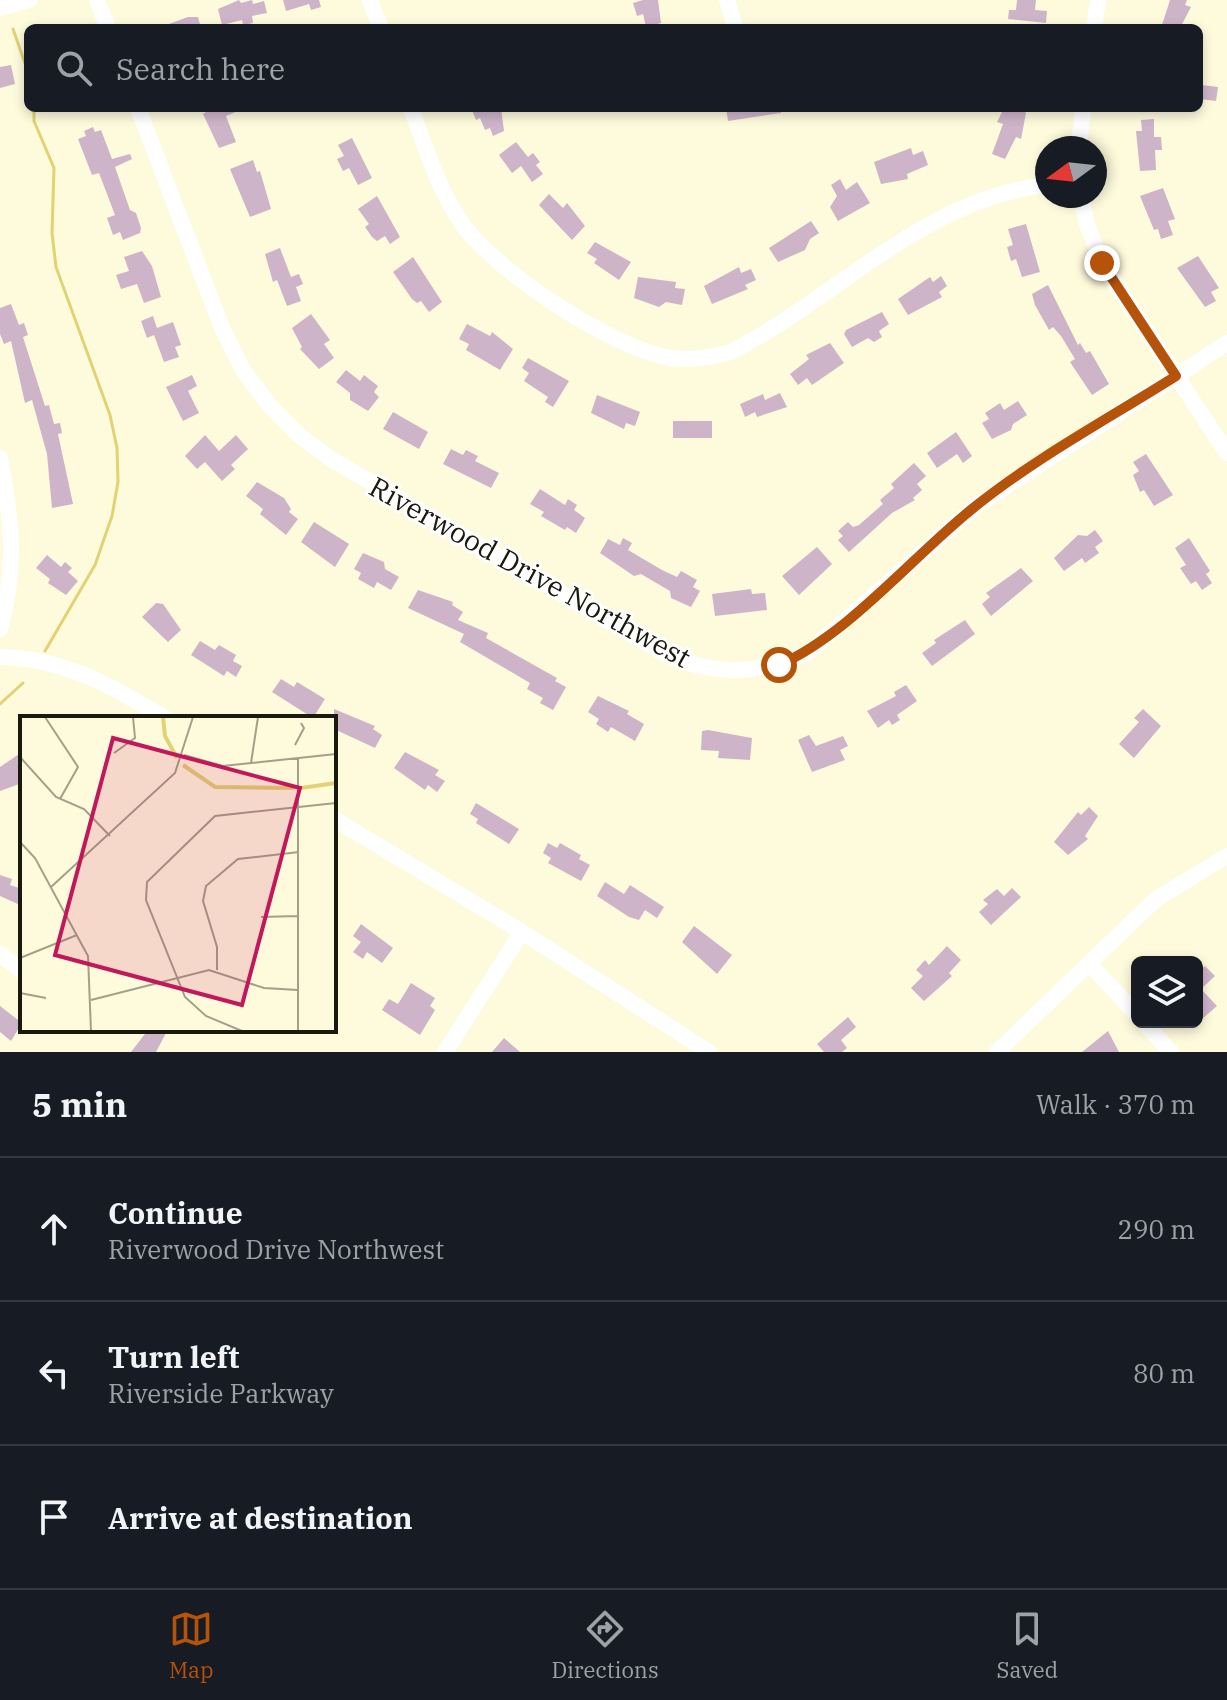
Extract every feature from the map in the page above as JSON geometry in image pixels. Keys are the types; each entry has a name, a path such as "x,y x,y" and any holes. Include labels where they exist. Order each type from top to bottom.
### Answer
{"street":[{"path":"0,8 29,0"},
{"path":"97,0 106,24"},
{"path":"370,0 379,24"},
{"path":"727,0 734,24"},
{"path":"1095,24 1098,0"},
{"name":"Riverwood Drive Northwest","path":"140,112 222,328 243,370 270,406 300,436 331,459 685,664 715,671 747,672 779,665 809,652 976,506 1227,343"},
{"path":"413,112 449,202 486,252 516,278 609,334 671,358 701,358 731,352 955,211 1010,191 1035,187"},
{"path":"1080,136 1083,112"},
{"path":"1083,208 1102,263 1227,453"},
{"path":"0,458 13,528 10,574 0,629"},
{"path":"0,657 47,661 74,668 100,679 162,716"},
{"path":"336,820 522,932 709,1052"},
{"path":"997,1052 1156,899 1227,856"},
{"path":"445,1052 522,932"},
{"path":"0,954 20,969"},
{"path":"1089,963 1131,1008"},
{"path":"1149,1028 1171,1052"}],"building":[{"path":"239,0 241,3 252,0 253,4 264,1 267,13 252,16 253,23 243,24 242,20 222,24 218,9"},
{"path":"283,0 319,0 321,7 311,10 309,4 286,11"},
{"path":"658,0 661,23 645,24 643,14 637,16 633,3"},
{"path":"1017,0 1036,0 1035,10 1047,11 1046,23 1008,19 1009,10 1016,10"},
{"path":"1170,0 1187,0 1185,5 1191,7 1182,24 1162,24"},
{"path":"198,17 200,24 169,24"},
{"path":"11,65 15,84 0,88 0,67"},
{"path":"1203,85 1218,87 1216,101 1203,99"},
{"path":"236,112 226,116 236,142 219,148 203,114"},
{"path":"473,112 502,112 504,131 493,136 490,128 485,130 480,118 476,120"},
{"path":"727,112 781,113 728,121"},
{"path":"1002,112 1026,113 1021,139 1016,137 1005,159 992,154 1003,124 997,122"},
{"path":"1154,119 1154,137 1161,137 1162,150 1155,150 1156,170 1140,171 1136,131 1142,131 1141,120"},
{"path":"93,127 95,132 101,130 112,159 130,154 132,159 115,167 130,210 136,213 141,228 140,233 123,240 120,232 113,235 107,218 115,215 99,173 92,175 78,139 86,136 84,131"},
{"path":"352,138 372,178 358,185 349,168 343,171 337,159 344,156 338,145"},
{"path":"516,142 528,157 533,153 540,162 536,165 543,174 532,182 521,166 512,173 499,155"},
{"path":"911,148 913,155 923,151 928,165 907,174 908,179 881,184 874,162"},
{"path":"253,160 257,172 260,171 271,209 250,217 230,169"},
{"path":"840,179 846,190 857,182 870,203 838,221 830,207 837,196 831,185"},
{"path":"1163,188 1175,219 1168,221 1173,235 1161,239 1140,196"},
{"path":"549,194 563,208 567,203 585,226 572,240 539,205"},
{"path":"377,196 400,237 390,244 385,236 377,241 372,237 365,227 369,224 358,209"},
{"path":"811,221 819,233 810,239 805,250 778,262 769,248"},
{"path":"1026,224 1040,272 1022,277 1016,259 1011,261 1007,247 1013,245 1008,229"},
{"path":"595,242 631,262 619,280 594,263 597,259 587,253"},
{"path":"280,248 291,277 299,274 303,284 296,287 301,301 287,306 277,280 273,282 265,254"},
{"path":"142,251 152,266 161,297 144,303 137,284 121,289 116,275 129,271 124,257"},
{"path":"1198,256 1219,288 1211,292 1216,301 1205,307 1177,268"},
{"path":"413,257 442,302 429,312 421,301 417,303 412,299 393,272"},
{"path":"739,267 741,273 751,269 756,280 745,285 748,289 712,304 704,286"},
{"path":"941,276 947,286 939,292 942,297 908,315 898,299 930,277 933,282"},
{"path":"638,277 676,282 675,288 685,289 682,305 666,302 659,307 634,298"},
{"path":"1048,285 1078,345 1080,343 1086,353 1090,351 1109,384 1092,395 1070,362 1075,359 1061,336 1053,327 1049,330 1035,305 1032,294"},
{"path":"11,304 19,325 24,323 28,335 23,337 45,406 49,405 54,424 60,423 62,433 58,434 73,504 52,508 47,454 32,400 25,403 11,341 4,344 0,334 0,308"},
{"path":"882,312 889,324 879,331 882,337 874,342 868,338 852,347 844,334 846,330"},
{"path":"311,314 330,340 324,344 334,358 319,369 300,349 302,347 292,328"},
{"path":"153,316 157,328 173,322 181,345 175,347 179,357 164,362 154,335 147,338 141,321"},
{"path":"467,324 490,336 492,332 513,349 500,370 466,350 469,344 459,339"},
{"path":"830,343 844,363 812,385 807,378 798,385 790,374 809,359 806,355"},
{"path":"528,358 569,381 553,407 545,402 548,397 524,381 529,373 522,368"},
{"path":"346,370 360,381 364,375 378,386 374,392 379,397 368,411 350,400 350,393 336,382"},
{"path":"192,375 197,386 188,391 199,413 183,421 166,387"},
{"path":"780,393 787,407 757,417 755,412 745,417 740,404 763,394 765,400"},
{"path":"597,395 640,412 635,426 626,423 624,429 591,413"},
{"path":"1018,401 1027,415 1013,424 1011,430 992,439 982,423 989,419 985,413 1000,403 1004,410"},
{"path":"393,412 428,432 419,449 383,429"},
{"path":"673,421 712,421 712,438 673,438"},
{"path":"956,432 972,456 963,463 957,454 937,468 927,453"},
{"path":"205,435 219,451 236,435 248,449 231,465 235,469 222,481 205,462 197,469 185,456"},
{"path":"451,449 463,455 466,450 478,456 475,461 499,473 491,488 443,464"},
{"path":"1146,454 1173,495 1154,506 1144,490 1140,492 1133,475 1139,471 1133,462"},
{"path":"914,463 926,476 917,484 922,490 913,498 915,500 892,513 849,552 838,540 843,536 838,531 848,522 853,527 859,525 883,504 880,500 894,488 891,484"},
{"path":"257,482 284,498 291,509 289,512 298,519 286,535 260,514 263,509 246,496"},
{"path":"540,489 565,505 568,499 577,505 574,510 585,518 576,533 541,516 544,512 530,504"},
{"path":"314,522 349,544 335,567 301,542"},
{"path":"1095,530 1103,541 1095,547 1099,553 1085,563 1082,558 1064,571 1054,558 1078,535 1087,536"},
{"path":"623,538 632,543 628,550 662,570 677,577 681,571 697,580 693,587 700,591 691,607 671,598 670,591 641,574 634,576 600,553 608,539 620,545"},
{"path":"1189,538 1210,571 1206,574 1212,583 1202,590 1196,581 1191,584 1180,568 1186,565 1175,548"},
{"path":"817,547 832,564 799,595 782,576"},
{"path":"363,553 384,562 385,569 399,577 391,590 377,582 374,588 358,579 361,573 354,569"},
{"path":"47,555 61,567 65,562 72,568 68,572 78,581 66,595 48,583 50,579 36,568"},
{"path":"1021,568 1033,581 991,616 982,604 990,597 986,593"},
{"path":"751,589 752,594 765,593 767,610 715,616 712,594"},
{"path":"418,590 453,602 452,605 463,612 458,620 488,633 486,638 557,678 555,681 566,687 553,710 540,703 543,698 527,689 530,683 460,642 464,634 408,608"},
{"path":"156,603 163,604 181,630 168,642 142,617"},
{"path":"965,620 975,634 932,666 922,653 936,643 934,640"},
{"path":"200,641 215,650 219,645 236,655 233,661 242,666 236,677 227,671 224,676 191,655"},
{"path":"281,679 294,687 297,682 325,699 314,716 310,716 272,692"},
{"path":"906,685 917,701 897,715 900,720 892,725 889,720 878,728 867,711 896,696 894,692"},
{"path":"598,696 629,711 627,714 644,724 635,741 611,727 608,732 596,724 599,719 588,712"},
{"path":"334,709 375,726 373,729 382,735 375,748 336,730"},
{"path":"1143,709 1161,726 1134,758 1119,744 1139,722 1134,718"},
{"path":"702,731 752,738 750,760 718,758 719,751 701,750"},
{"path":"809,735 816,746 843,736 848,746 840,750 845,760 812,772 798,740"},
{"path":"405,752 439,770 435,775 445,781 437,792 428,785 425,790 394,768"},
{"path":"20,753 20,784 0,791 0,767"},
{"path":"476,803 519,829 509,844 476,823 478,819 470,814"},
{"path":"1089,807 1098,816 1085,836 1088,839 1068,855 1054,842 1078,812 1081,815"},
{"path":"548,843 557,848 560,843 581,855 579,859 590,865 581,881 548,863 551,858 543,853"},
{"path":"0,875 12,879 10,885 20,888 20,905 0,896"},
{"path":"605,882 624,894 630,885 664,907 657,918 645,910 639,920 629,917 597,896"},
{"path":"1012,888 1021,897 991,925 979,912 988,904 983,900 997,889 1004,896"},
{"path":"361,924 393,948 382,963 367,952 363,959 353,952 361,942 353,936"},
{"path":"694,926 732,955 717,974 682,942"},
{"path":"947,946 961,960 949,973 952,976 924,1001 911,988 923,976 916,970 925,960 929,965"},
{"path":"1205,966 1215,976 1203,987"},
{"path":"411,983 435,998 430,1006 435,1010 420,1035 382,1010 389,999 398,1004"},
{"path":"1203,991 1217,1006 1203,1018"},
{"path":"0,1006 20,1021 20,1026 11,1041 0,1032"},
{"path":"848,1017 856,1027 841,1040 847,1048 842,1052 824,1052 817,1044"},
{"path":"1108,1031 1119,1052 1082,1052"},
{"path":"146,1032 166,1033 156,1052 131,1052"},
{"path":"504,1038 520,1052 492,1052"}],"waterway":[{"path":"13,29 24,61"},
{"path":"34,112 34,121 54,168 52,233 56,267 110,415 117,448 118,482 112,516 95,565 45,651"},
{"path":"0,704 23,683"}],"route":[{"path":"779,665 809,652 830,637 921,551 1021,473 1176,376 1102,263"}]}
